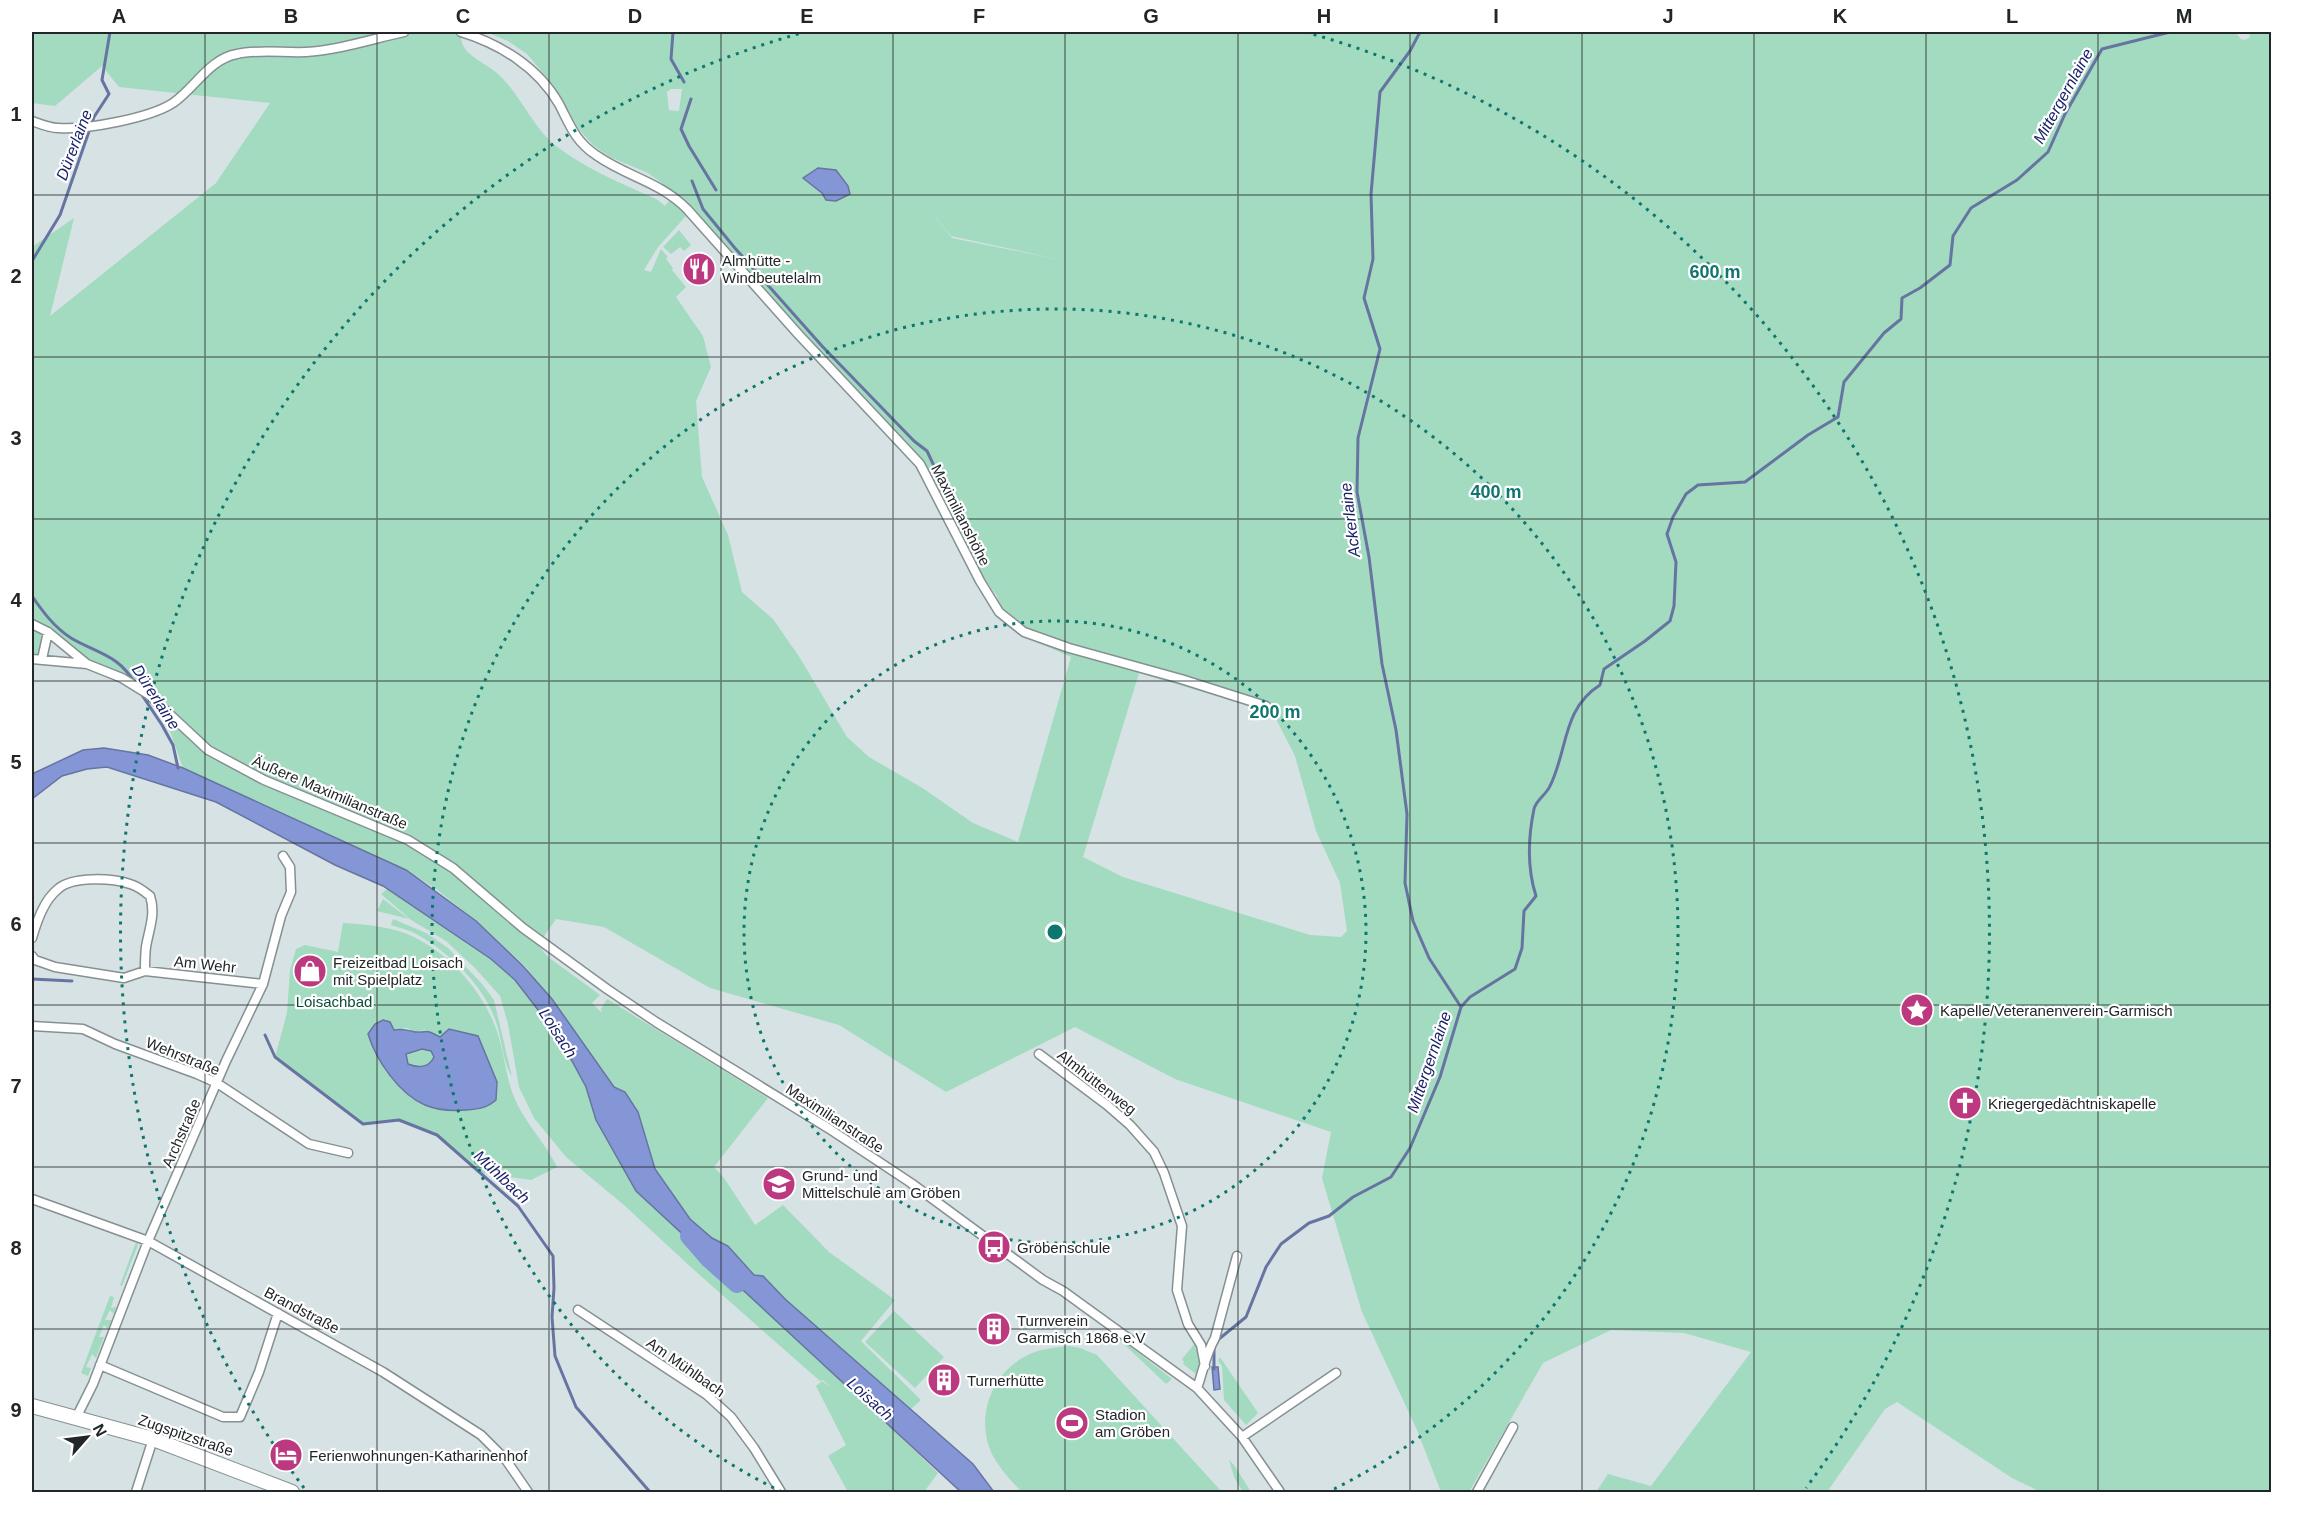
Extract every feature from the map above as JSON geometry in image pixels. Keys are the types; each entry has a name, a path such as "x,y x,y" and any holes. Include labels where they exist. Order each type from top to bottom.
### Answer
{"main road":[{"name":"Zugspitzstraße","path":"32,1406 153,1439 292,1492"}],"street":[{"path":"32,121 56,128 83,128 136,117 173,103 220,61 236,54 331,49 404,32"},
{"name":"Maximilianshöhe","path":"461,32 486,39 508,52 535,74 559,104 567,124 596,156 621,170 656,184 676,198 799,335 920,464 980,581 999,612 1024,632 1069,648 1181,679 1266,706"},
{"path":"32,624 48,632 87,664"},
{"path":"42,659 48,632"},
{"name":"Äußere Maximilianstraße","path":"32,659 87,664 122,678 148,694 208,750 264,780 408,840 453,868 523,928 574,966"},
{"name":"Archstraße","path":"76,1418 100,1365 148,1241 262,984 281,916 291,892 290,867 283,856"},
{"path":"32,938 39,916 58,888 70,882 85,880 129,884 150,896 153,904 145,971"},
{"name":"Am Wehr","path":"32,959 55,967 124,978 145,971 262,984"},
{"name":"Maximilianstraße","path":"574,966 657,1023 828,1128 911,1184 1043,1281 1063,1291 1197,1388 1242,1437 1280,1492"},
{"name":"Wehrstraße","path":"32,1026 83,1029 115,1044 217,1083 309,1144 348,1153"},
{"name":"Almhüttenweg","path":"1039,1054 1107,1105 1130,1125 1154,1152 1164,1173 1182,1226 1177,1290 1188,1324 1201,1345 1205,1366"},
{"name":"Brandstraße","path":"32,1199 148,1241 383,1372 481,1435 506,1460 528,1492"},
{"path":"1197,1388 1209,1348 1215,1338 1237,1256"},
{"name":"Am Mühlbach","path":"579,1310 707,1395 732,1417 781,1492"},
{"path":"100,1365 223,1417 240,1417 259,1372 278,1313"},
{"path":"1242,1437 1336,1373"},
{"path":"1477,1492 1513,1427"},
{"path":"136,1492 153,1439"}],"green space":[{"path":"32,32 462,32 461,39 467,51 506,82 540,130 556,146 592,169 658,200 665,206 671,199 686,216 658,247 644,270 651,272 661,249 668,257 666,259 673,268 672,270 686,287 676,297 703,336 711,367 696,401 702,477 728,535 742,592 773,619 800,658 847,737 869,757 924,789 973,823 1018,842 1071,657 1018,634 1004,624 997,596 977,569 919,456 831,365 687,201 648,173 610,157 593,145 576,126 553,85 527,54 508,41 486,32 2235,32 2245,40 2250,37 2249,32 2271,32 2271,1492 2041,1492 2012,1478 1897,1402 1885,1409 1827,1492 1596,1492 1608,1474 1651,1486 1751,1352 1684,1333 1611,1330 1543,1363 1469,1492 1441,1492 1417,1430 1362,1312 1322,1178 1331,1132 1175,1079 1075,1027 946,1092 839,1025 710,988 604,927 556,919 538,945 548,957 600,995 592,1003 602,1013 601,1009 607,999 768,1098 714,1167 724,1178 755,1225 783,1205 829,1252 895,1300 861,1341 921,1400 911,1409 785,1299 763,1276 754,1275 728,1247 712,1238 690,1219 655,1169 638,1112 625,1092 613,1086 524,965 476,921 436,889 406,870 183,768 161,706 148,694 87,664 49,632 42,659 32,659 32,247 74,218 50,316 216,183 270,103 119,87 102,66 55,106 32,103","holes":["671,89 682,89 679,111 669,110 667,92","925,204 951,236 1057,259 952,238","1139,673 1250,706 1276,719 1295,756 1316,831 1340,883 1347,931 1341,937 1310,935 1123,877 1083,857"]},
{"path":"679,230 691,245 684,251 680,247 671,254 663,247"},
{"path":"387,889 491,959 515,980 545,1019 572,1061 586,1087 605,1134 636,1191 938,1473 924,1492 848,1492 828,1456 846,1445 816,1386 822,1381 830,1387 823,1380 820,1381 624,1205 566,1157 534,1118 519,1087 508,1024 500,996 446,941 411,920 381,894"},
{"path":"383,899 409,919 377,911"},
{"path":"393,919 426,933 448,948 483,985 494,1000 512,1077 506,1064 495,1019 473,982 453,960 430,942 412,932 391,925"},
{"name":"Loisachbad","path":"343,923 361,924 389,928 414,937 452,963 473,986 489,1012 498,1035 514,1097 557,1167 531,1180 482,1173 437,1135 399,1120 363,1124 275,1057 287,1013 290,970 296,949 305,945 338,952","holes":["390,1022 394,1030 407,1028 414,1032 426,1030 440,1037 478,1036 497,1082 434,1107 423,1104 407,1092"]},
{"path":"422,1049 431,1051 434,1057 432,1061 423,1066 407,1065 406,1054"},
{"path":"136,1242 138,1245 122,1286 120,1285"},
{"path":"110,1296 114,1297 111,1308 116,1307 114,1314 110,1310 105,1320 112,1320 108,1329 104,1325 99,1337 104,1337 96,1358 92,1354 86,1367 91,1368 88,1376 81,1373"},
{"path":"894,1311 944,1357 915,1388 865,1342"},
{"path":"1109,1330 1172,1379 1166,1384"},
{"path":"1196,1342 1202,1360 1196,1374 1183,1364 1182,1359"},
{"name":"Stadion am Gröben","path":"1068,1346 1097,1355 1222,1492 1022,1492 993,1456 985,1428 989,1400 994,1387 1012,1365 1034,1352"},
{"path":"1220,1357 1258,1413 1246,1425 1224,1400 1222,1366 1218,1361"},
{"path":"1229,1460 1251,1492 1243,1492 1234,1477"}],"water":[{"path":"818,168 836,170 848,186 850,194 836,201 826,200 822,193 803,178"},
{"path":"104,748 148,755 183,768 406,870 476,921 522,965 552,999 614,1087 625,1092 638,1112 655,1169 690,1219 712,1238 728,1246 754,1275 763,1276 785,1299 973,1464 994,1492 961,1492 636,1191 596,1120 586,1087 572,1061 545,1019 515,980 491,959 383,886 335,865 216,802 107,767 87,769 62,776 32,799 32,774 83,750"},
{"path":"383,1020 390,1022 394,1030 429,1032 440,1037 449,1029 478,1036 497,1082 496,1100 482,1108 446,1110 415,1100 398,1085 377,1055 368,1034 375,1024","holes":["422,1049 431,1051 434,1057 426,1065 408,1064 406,1054"]},
{"path":"1212,1367 1218,1367 1220,1389 1214,1390"}],"waterway":[{"name":"Dürerlaine","path":"32,261 60,215 94,117 109,94 102,80 110,32"},
{"path":"673,32 671,59 684,82"},
{"name":"Ackerlaine","path":"1420,32 1410,51 1380,92 1371,194 1373,259 1364,298 1380,349 1358,438 1357,492 1369,557 1382,664 1396,730 1407,814 1405,883 1413,921 1429,958 1461,1007"},
{"name":"Mittergernlaine","path":"1214,1369 1214,1348 1219,1339 1246,1317 1266,1267 1281,1244 1309,1223 1329,1216 1353,1197 1391,1177 1410,1148 1440,1077 1461,1007 1470,997 1515,969 1522,948 1524,911 1536,896 1529,853 1535,806 1550,786 1556,772 1572,718 1588,695 1600,685 1604,669 1670,621 1674,606 1676,562 1667,534 1673,517 1686,494 1698,485 1745,482 1808,435 1838,417 1844,382 1884,333 1901,319 1902,298 1920,288 1950,265 1953,236 1971,208 2017,180 2048,152 2065,114 2102,49 2170,32"},
{"path":"691,99 681,129 716,190"},
{"path":"692,181 703,209 734,247 822,346 914,441 927,451 972,547"},
{"name":"Dürerlaine","path":"32,596 59,629 71,638 115,661 129,674 135,684"},
{"name":"Dürerlaine","path":"140,692 173,745 178,768"},
{"name":"Mühlbach","path":"32,979 72,981"},
{"name":"Mühlbach","path":"265,1035 275,1057 363,1124 399,1120 437,1135 518,1206 553,1256 552,1317 555,1356 576,1407 650,1492"},
{"name":"Loisach","path":"689,1236 709,1259 737,1284"}],"place":[{"name":"Almhütte - Windbeutelalm","path":"699,269"},
{"name":"Freizeitbad Loisach mit Spielplatz","path":"310,971"},
{"name":"Kapelle/Veteranenverein-Garmisch","path":"1917,1010"},
{"name":"Kriegergedächtniskapelle","path":"1965,1103"},
{"name":"Grund- und Mittelschule am Gröben","path":"779,1184"},
{"name":"Gröbenschule","path":"994,1247"},
{"name":"Turnverein Garmisch 1868 e.V","path":"994,1329"},
{"name":"Turnerhütte","path":"944,1380"},
{"name":"Stadion am Gröben","path":"1072,1423"},
{"name":"Ferienwohnungen-Katharinenhof","path":"286,1455"}]}
